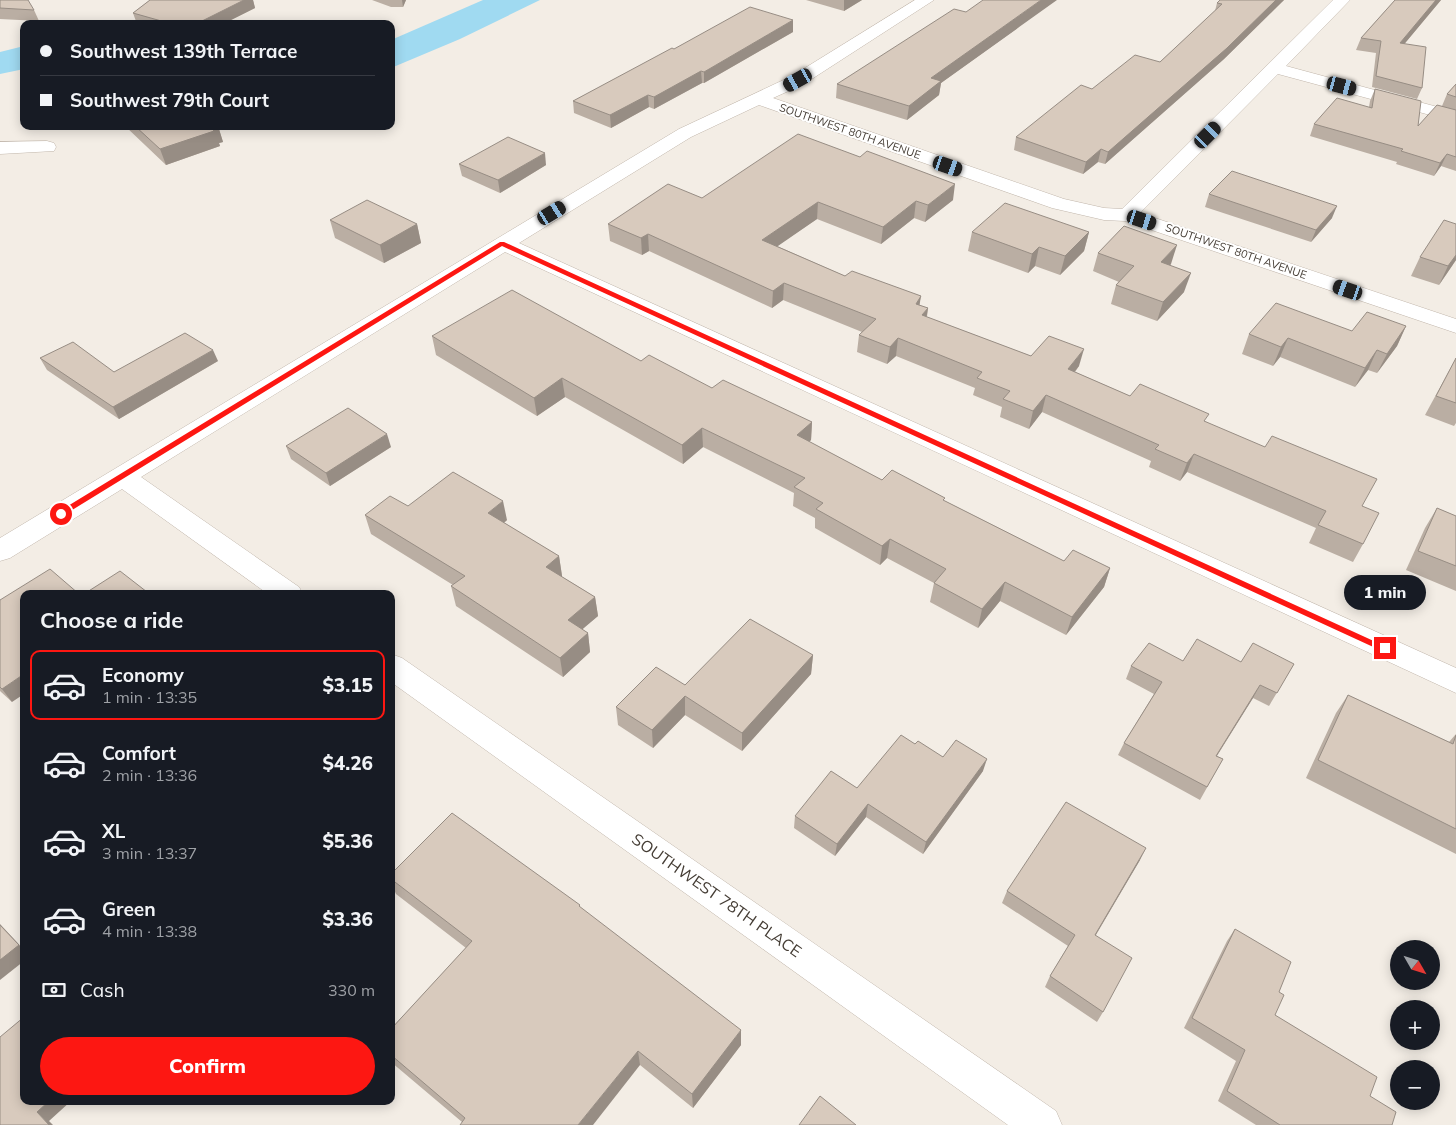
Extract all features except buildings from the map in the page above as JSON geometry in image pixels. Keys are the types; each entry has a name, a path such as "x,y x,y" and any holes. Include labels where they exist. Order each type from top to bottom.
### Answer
{"street":[{"path":"0,551 685,133 798,80 926,0"},
{"path":"1127,215 1342,0"},
{"path":"1274,68 1456,117"},
{"name":"SOUTHWEST 80TH AVENUE","path":"758,99 1060,204 1104,214 1127,215 1456,326"},
{"path":"0,148 47,147"},
{"path":"502,243 1456,681"},
{"path":"122,476 283,590"},
{"name":"SOUTHWEST 78TH PLACE","path":"395,669 1042,1125"}],"water":[{"path":"483,0 540,0 460,39 395,66 395,38"},
{"path":"20,47 20,70 0,74 0,52"}],"route":[{"path":"61,514 502,243 1385,648"}]}
